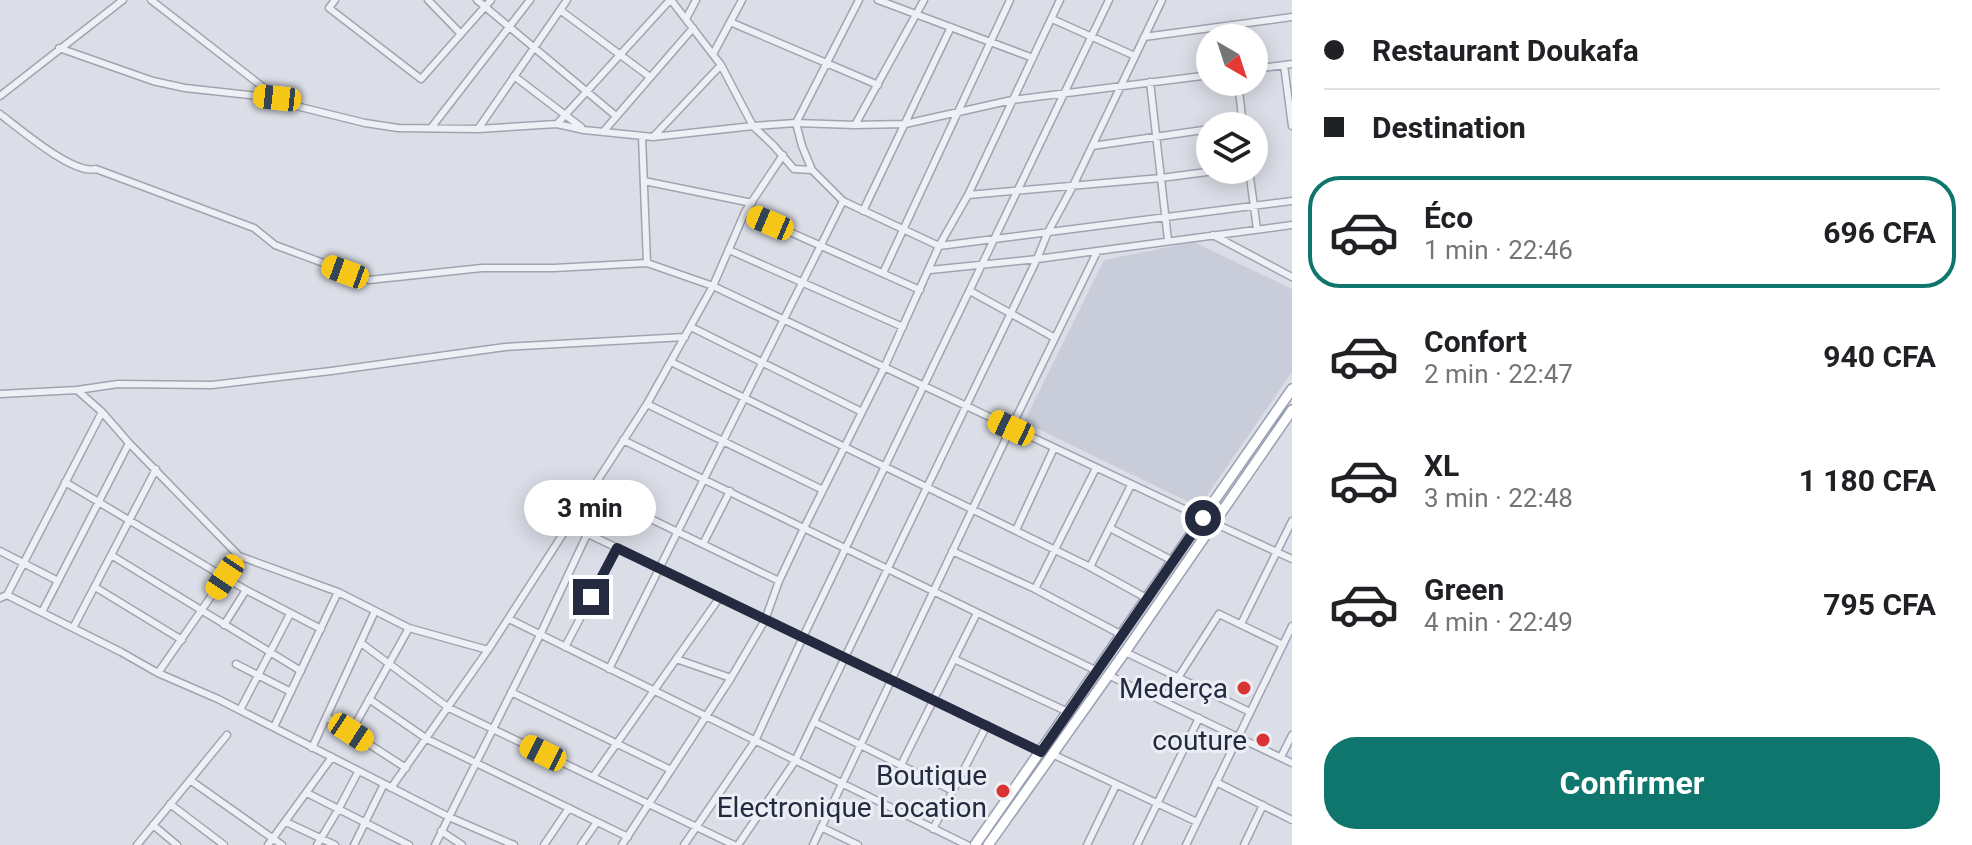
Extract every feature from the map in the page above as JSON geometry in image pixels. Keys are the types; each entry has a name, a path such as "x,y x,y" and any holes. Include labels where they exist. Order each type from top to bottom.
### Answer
{"main road":[{"path":"975,845 1292,389"},
{"path":"988,845 1288,422 1292,410"}],"street":[{"path":"0,96 123,0"},
{"path":"151,0 277,98 292,105 398,128 478,129 557,124 653,137 796,123 905,124 1012,100 1196,77"},
{"path":"335,0 329,8 421,79 491,0"},
{"path":"428,0 461,34"},
{"path":"477,0 616,116"},
{"path":"431,128 530,0"},
{"path":"478,129 567,0"},
{"path":"557,124 670,0 721,65 753,126 794,169 812,170"},
{"path":"686,19 696,0"},
{"path":"713,54 742,0"},
{"path":"859,0 796,123 812,170 843,201 903,230 939,246 1292,201"},
{"path":"878,0 1033,58"},
{"path":"855,125 924,0"},
{"path":"883,273 1010,0"},
{"path":"622,845 731,678 765,620 804,528 1060,0"},
{"path":"684,845 755,741 1109,0"},
{"path":"361,643 449,708 736,845 795,761 1162,0"},
{"path":"560,10 650,77"},
{"path":"1239,24 1292,17"},
{"path":"1052,19 1135,56"},
{"path":"730,22 878,85"},
{"path":"863,211 951,27"},
{"path":"603,132 693,28"},
{"path":"1144,37 1196,30"},
{"path":"59,48 153,81 185,88 277,98"},
{"path":"1268,67 1288,64 1292,123"},
{"path":"653,137 721,65"},
{"path":"514,76 584,130"},
{"path":"1150,82 1168,240"},
{"path":"0,114 57,156 88,171 96,169 254,228 275,245 369,280 482,268 647,263 713,286 1292,559"},
{"path":"1092,146 1196,131"},
{"path":"642,136 647,263"},
{"path":"391,788 509,619 647,404 713,286 745,212 783,155"},
{"path":"968,195 1196,173"},
{"path":"644,181 752,203"},
{"path":"1251,184 1257,229"},
{"path":"609,669 843,201"},
{"path":"745,212 920,290"},
{"path":"930,270 1097,252 1292,225"},
{"path":"1213,235 1292,277"},
{"path":"729,250 903,327"},
{"path":"813,845 1097,252"},
{"path":"970,291 1055,338"},
{"path":"691,327 862,412"},
{"path":"0,394 77,390 118,384 212,385 505,347 685,337"},
{"path":"671,362 1055,549 1148,599"},
{"path":"77,390 102,412 239,556 338,592 409,628 488,650"},
{"path":"647,404 823,490"},
{"path":"102,412 4,597 42,612 449,817 514,845"},
{"path":"623,440 1097,671"},
{"path":"42,612 129,443"},
{"path":"1016,530 1054,448"},
{"path":"1035,589 1096,468"},
{"path":"73,628 156,469"},
{"path":"65,482 246,590 321,629"},
{"path":"1090,567 1131,485"},
{"path":"591,490 779,581"},
{"path":"703,544 730,491"},
{"path":"435,845 540,635 605,496"},
{"path":"1241,624 1292,521"},
{"path":"1110,528 1173,561"},
{"path":"586,533 1041,752"},
{"path":"565,647 617,548"},
{"path":"0,551 58,581"},
{"path":"952,551 1035,589 1122,635"},
{"path":"111,555 301,671"},
{"path":"158,673 239,556"},
{"path":"95,587 182,640"},
{"path":"224,625 246,590"},
{"path":"274,727 338,592"},
{"path":"593,777 720,597"},
{"path":"312,748 375,611"},
{"path":"901,765 977,613"},
{"path":"240,710 290,614"},
{"path":"1163,701 1219,614 1283,645"},
{"path":"509,619 967,845"},
{"path":"1186,845 1292,626"},
{"path":"351,732 409,628"},
{"path":"1125,652 1250,712"},
{"path":"676,659 731,678"},
{"path":"954,659 1068,712"},
{"path":"236,664 291,692"},
{"path":"1108,675 1292,763"},
{"path":"511,692 671,770"},
{"path":"369,699 427,739 628,837"},
{"path":"327,717 406,768"},
{"path":"1137,845 1199,718"},
{"path":"814,722 953,791"},
{"path":"933,829 987,725"},
{"path":"137,845 227,735"},
{"path":"1281,757 1292,735"},
{"path":"1052,754 1197,822"},
{"path":"270,842 332,757"},
{"path":"319,842 358,772"},
{"path":"190,780 270,842 282,845"},
{"path":"1216,782 1292,820"},
{"path":"354,845 384,784"},
{"path":"1087,845 1116,785"},
{"path":"307,793 409,845"},
{"path":"170,804 224,845"},
{"path":"1244,845 1263,805"},
{"path":"544,845 569,808"},
{"path":"286,822 319,842 335,845"},
{"path":"581,845 597,822"},
{"path":"153,825 177,845"},
{"path":"821,827 858,845"},
{"path":"441,831 462,845"}],"shaded area":[{"path":"1194,242 1292,289 1292,372 1199,507 1024,422 1104,260"}],"place":[{"name":"Mederça","path":"1244,688"},
{"name":"couture","path":"1263,740"},
{"name":"Boutique Electronique Location","path":"1003,791"}],"route":[{"path":"591,597 617,548 1041,752 1203,518"}]}
